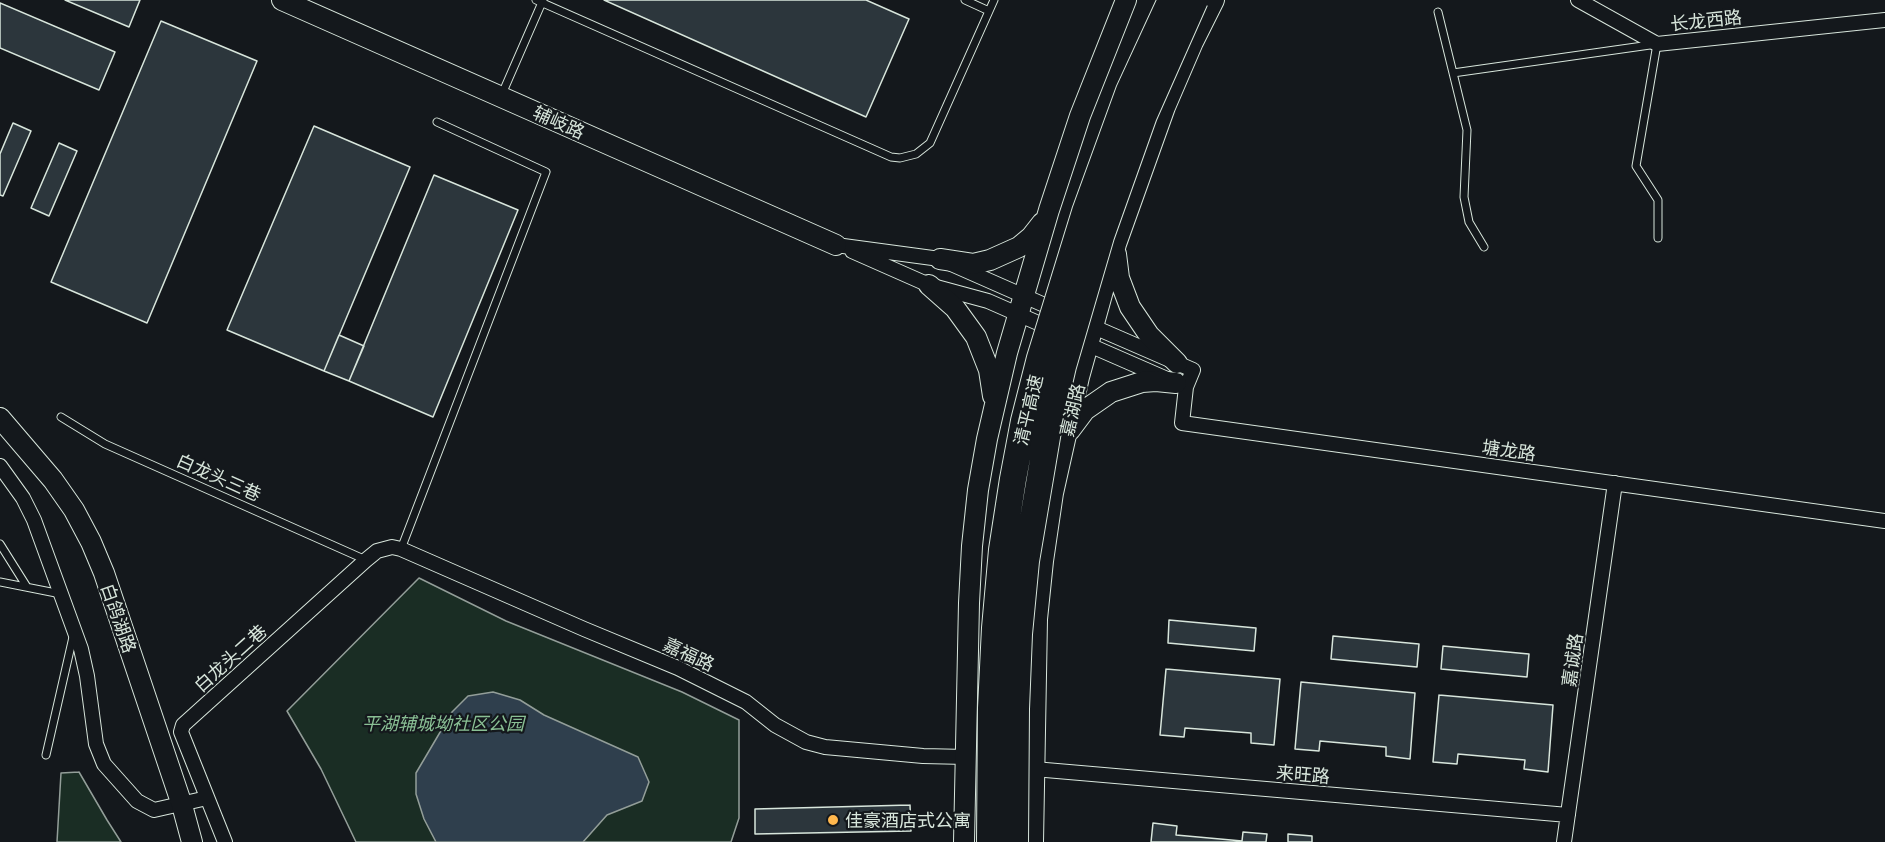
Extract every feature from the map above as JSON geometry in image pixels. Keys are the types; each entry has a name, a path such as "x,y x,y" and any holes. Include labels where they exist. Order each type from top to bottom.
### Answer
{"highway":[{"name":"清平高速","path":"990,842 991,708 995,628 1002,550 1012,479 1024,421 1084,212 1130,91 1171,0"},
{"name":"清平高速","path":"1015,842 1019,634 1026,561 1048,431 1079,307 1108,215 1155,89 1195,0"}],"main road":[{"name":"辅岐路","path":"282,0 836,244"},
{"path":"964,842 969,603 978,490 994,409 1049,210 1080,116 1126,0"},
{"name":"嘉湖路","path":"1033,842 1036,619 1053,493 1065,437 1090,335 1116,244 1165,107 1214,0"},
{"path":"940,260 974,264 1004,255 1031,237 1049,210"},
{"path":"1116,244 1115,262 1130,306 1149,335 1183,376"},
{"path":"929,285 955,308 976,337 988,370 994,409"},
{"path":"1065,437 1085,410 1111,392 1142,382 1183,376"},
{"name":"白鸽湖路","path":"0,418 53,480 74,510 92,542 182,805 192,842"}],"street":[{"name":"长龙西路","path":"1578,0 1658,44 1885,20"},
{"path":"836,244 940,260 1021,305 1183,376"},
{"path":"836,244 929,285 988,301 1021,305"},
{"path":"1090,335 1183,376"},
{"name":"塘龙路","path":"1183,376 1182,423 1885,521"},
{"path":"0,465 23,498 34,520 75,632 87,676 96,744 104,764 145,807 154,810 207,798"},
{"name":"嘉诚路","path":"1564,842 1616,483"},
{"name":"白龙头二巷","path":"225,842 181,732 183,725 377,551 384,548 401,549"},
{"name":"嘉福路","path":"401,549 678,668 746,702 775,725 806,742 825,747 923,756 966,757"},
{"name":"来旺路","path":"1034,769 1568,816"}],"lane":[{"path":"965,0 989,11"},
{"path":"501,97 540,1 891,157 900,158 916,154 930,144 994,0"},
{"path":"1438,12 1467,130 1464,197 1468,222 1484,248"},
{"path":"1453,73 1658,44 1636,166 1658,200 1658,238"},
{"path":"401,549 546,172 437,122"},
{"name":"白龙头三巷","path":"60,417 105,444 366,560"},
{"path":"0,544 27,587"},
{"path":"0,582 61,594"},
{"path":"46,755 75,632"}],"green space":[{"name":"平湖辅城坳社区公园","path":"419,578 506,621 682,692 739,720 739,818 731,842 356,842 321,769 287,711"},
{"path":"79,772 121,842 57,842 61,773"}],"water":[{"path":"493,692 520,700 544,715 638,757 649,782 642,801 607,815 583,842 436,842 424,819 416,794 416,773 452,712 468,696"}],"building":[{"path":"65,0 140,0 129,27"},
{"path":"604,0 866,0 909,19 866,117"},
{"path":"0,3 115,52 99,90 0,48"},
{"path":"161,21 257,61 147,323 51,282"},
{"path":"13,123 31,131 3,196 0,195 0,154"},
{"path":"314,126 410,167 324,371 227,330"},
{"path":"59,143 77,151 49,216 31,208"},
{"path":"434,175 518,210 433,417 349,381"},
{"path":"339,335 364,346 349,381 324,371"},
{"path":"1169,620 1256,628 1254,651 1168,643"},
{"path":"1333,636 1419,644 1417,667 1331,659"},
{"path":"1443,646 1529,654 1527,677 1441,669"},
{"path":"1166,669 1280,679 1274,745 1251,743 1251,733 1185,728 1184,737 1160,735"},
{"path":"1301,682 1415,693 1410,759 1386,756 1386,747 1320,741 1319,751 1295,749"},
{"path":"1439,695 1553,705 1548,772 1524,769 1525,760 1458,754 1457,764 1433,762"},
{"name":"佳豪酒店式公寓","path":"910,805 911,831 755,834 755,809"},
{"path":"1153,823 1177,826 1176,835 1242,841 1243,832 1267,834 1266,842 1151,842"},
{"path":"1288,834 1312,836 1312,842 1288,842"}],"place":[{"name":"佳豪酒店式公寓","path":"833,820"}]}
